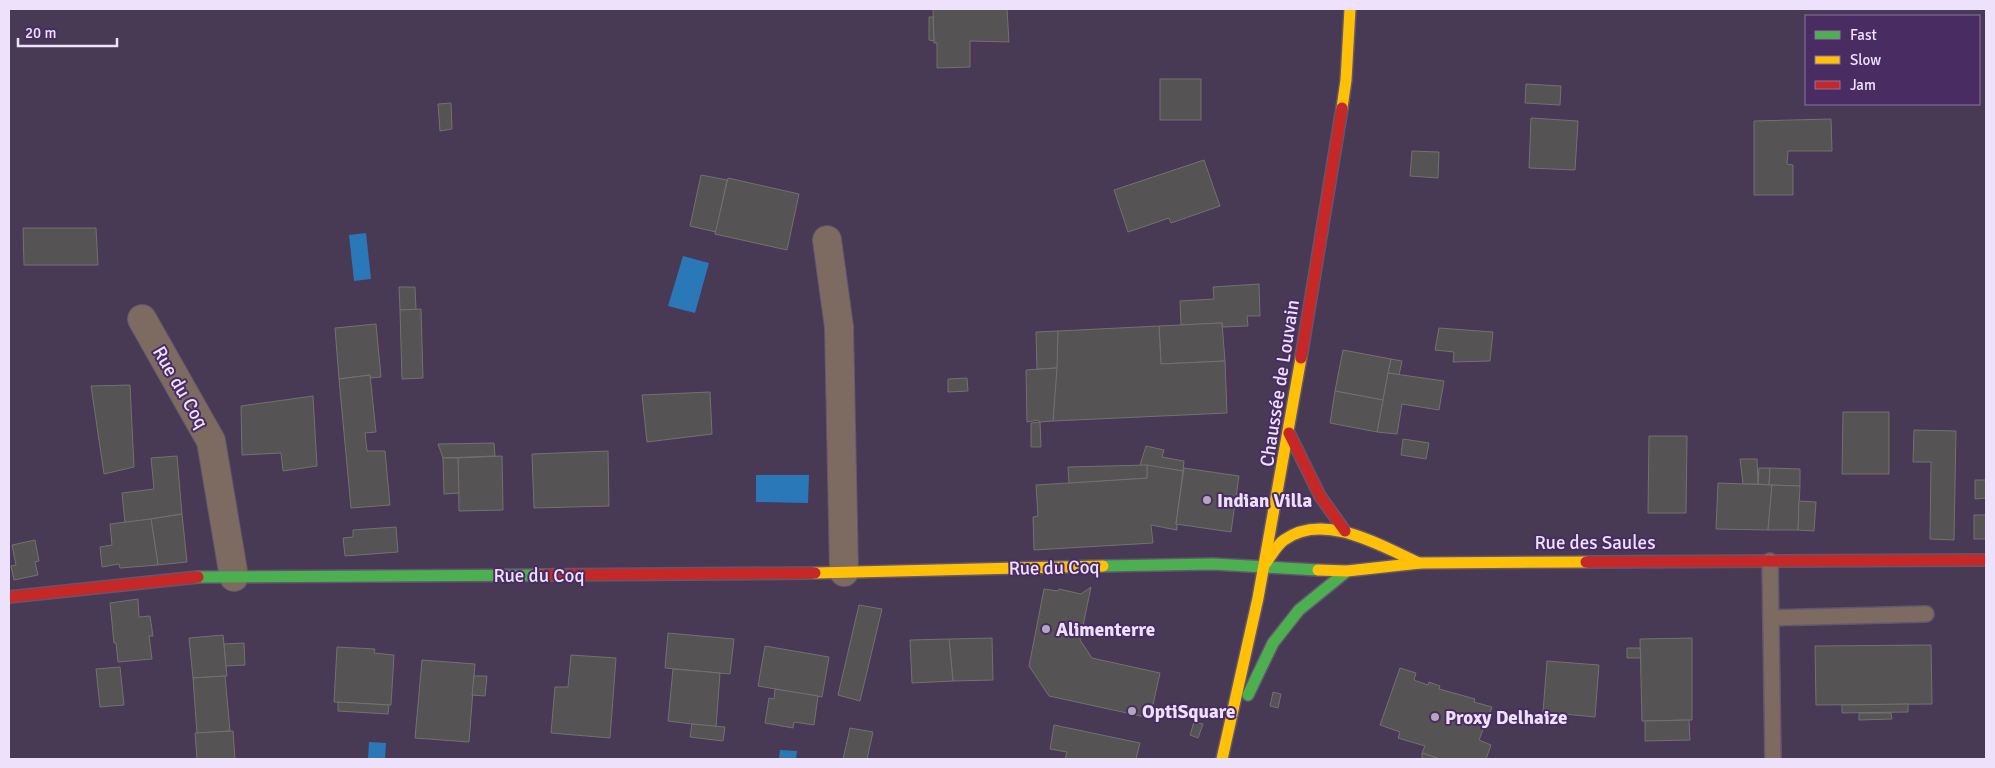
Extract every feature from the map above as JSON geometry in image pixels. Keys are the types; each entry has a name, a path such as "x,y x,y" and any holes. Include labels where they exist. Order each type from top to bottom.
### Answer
{"street":[{"name":"Chaussée de Louvain","path":"1222,759 1229,735 1264,566 1289,433 1346,80 1350,9"},
{"path":"827,240 839,327 844,572"},
{"name":"Rue du Coq","path":"142,319 211,441 234,577"},
{"path":"1289,433 1320,496 1345,531"},
{"name":"Rue des Saules","path":"1264,566 1284,539 1305,530 1320,528 1345,531 1420,563"},
{"name":"Rue des Saules","path":"1264,566 1347,571 1420,563 1986,560"},
{"name":"Rue du Coq","path":"9,597 154,580 234,577 748,574 1144,565 1264,566"},
{"path":"1229,735 1273,643 1299,610 1347,571"}],"lane":[{"path":"1770,561 1773,759"},
{"path":"1770,618 1926,614"}],"water":[{"path":"366,233 371,279 354,281 349,235"},
{"path":"683,256 709,263 695,313 668,306"},
{"path":"756,475 809,475 808,503 756,502"},
{"path":"369,742 386,743 385,759 368,759"},
{"path":"780,750 797,751 796,759 779,759"}],"building":[{"path":"933,9 1007,9 1009,42 970,41 970,67 937,68 937,43 934,43"},
{"path":"929,17 933,17 934,41 929,40"},
{"path":"1160,79 1201,79 1201,120 1160,120"},
{"path":"1526,84 1561,86 1560,105 1525,103"},
{"path":"451,103 452,129 440,131 438,104"},
{"path":"1531,118 1578,121 1575,170 1529,168"},
{"path":"1831,119 1832,151 1788,151 1787,164 1793,165 1793,195 1754,195 1754,121"},
{"path":"1412,151 1439,152 1438,178 1410,176"},
{"path":"1204,160 1220,206 1171,223 1169,218 1128,232 1114,190"},
{"path":"701,175 727,180 716,232 690,226"},
{"path":"728,178 799,194 787,250 715,234"},
{"path":"23,228 96,228 98,265 24,265"},
{"path":"1259,284 1260,316 1247,316 1248,326 1223,327 1222,323 1181,325 1180,301 1214,299 1213,287"},
{"path":"399,287 415,287 416,310 400,310"},
{"path":"421,309 423,378 402,379 400,310"},
{"path":"1222,323 1225,361 1161,364 1159,326"},
{"path":"376,324 381,377 371,378 370,375 339,379 335,328"},
{"path":"1159,326 1161,364 1225,361 1227,413 1053,421 1058,331"},
{"path":"1439,328 1493,332 1490,361 1453,362 1454,352 1435,350"},
{"path":"1058,331 1057,368 1037,369 1036,332"},
{"path":"1343,350 1391,359 1383,400 1335,391"},
{"path":"1391,359 1402,361 1399,375 1388,373"},
{"path":"1057,368 1053,421 1040,422 1038,420 1027,422 1026,370"},
{"path":"1388,373 1444,381 1439,410 1402,404 1397,434 1377,432"},
{"path":"370,375 376,432 365,433 367,451 385,451 390,505 351,508 339,379"},
{"path":"967,378 968,391 948,392 948,379"},
{"path":"130,385 134,467 104,474 91,386"},
{"path":"1335,391 1383,400 1377,432 1330,423"},
{"path":"710,392 712,434 647,442 642,395"},
{"path":"313,396 317,466 283,471 281,453 242,455 241,406"},
{"path":"1843,412 1889,412 1889,474 1842,474"},
{"path":"1040,422 1041,447 1031,447 1031,423"},
{"path":"1914,430 1956,431 1954,540 1930,539 1931,462 1913,462"},
{"path":"1649,436 1687,436 1686,513 1648,513"},
{"path":"1403,439 1429,443 1426,459 1401,455"},
{"path":"494,443 495,456 443,458 438,444"},
{"path":"1146,446 1164,450 1162,457 1184,461 1183,471 1140,465"},
{"path":"608,451 609,506 534,508 532,454"},
{"path":"177,456 182,514 125,523 122,493 154,489 151,458"},
{"path":"502,456 503,510 459,511 458,458"},
{"path":"443,458 458,458 459,493 444,494"},
{"path":"1740,459 1757,459 1758,484 1743,484"},
{"path":"1147,465 1183,471 1176,524 1177,530 1151,525 1153,543 1034,550 1033,517 1038,516 1036,485 1147,478"},
{"path":"1147,465 1147,478 1069,483 1068,467"},
{"name":"Indian Villa","path":"1184,468 1239,476 1231,532 1176,524"},
{"path":"1759,468 1770,468 1769,485 1758,484"},
{"path":"1770,468 1800,469 1800,486 1769,485"},
{"path":"1975,480 1986,480 1986,498 1975,499"},
{"path":"1718,483 1772,485 1768,530 1716,529"},
{"path":"1772,485 1800,486 1798,530 1768,530"},
{"path":"1799,501 1816,502 1814,531 1798,530"},
{"path":"182,514 187,562 158,565 151,519"},
{"path":"1974,515 1986,515 1986,539 1974,539"},
{"path":"151,519 158,565 120,568 119,564 102,567 100,547 112,545 110,524"},
{"path":"396,527 398,552 345,556 343,538 353,537 353,530"},
{"path":"35,540 39,561 35,562 38,575 14,580 11,566 16,565 12,545"},
{"path":"1091,587 1080,640 1092,658 1160,673 1150,718 1049,696 1029,666 1044,589 1058,591 1059,589 1081,594"},
{"path":"138,599 139,617 150,616 153,636 149,636 152,659 118,662 110,603"},
{"path":"859,605 882,609 860,701 838,695"},
{"path":"668,633 734,639 730,674 665,668"},
{"path":"223,635 227,676 193,678 189,638"},
{"path":"992,638 993,680 953,681 949,639"},
{"path":"1692,638 1692,720 1642,721 1640,639"},
{"path":"949,639 953,681 912,683 910,640"},
{"path":"244,643 245,665 226,666 224,644"},
{"path":"1931,645 1932,704 1816,705 1815,646"},
{"path":"765,646 829,657 822,697 758,686"},
{"path":"337,647 375,649 374,653 394,655 391,705 334,702"},
{"path":"1627,648 1640,648 1641,658 1627,658"},
{"path":"571,655 616,658 610,738 551,733 555,687 568,687"},
{"path":"422,660 475,664 469,742 415,738"},
{"path":"1547,661 1599,665 1595,717 1543,712"},
{"path":"120,667 124,705 100,707 96,669"},
{"name":"Proxy Delhaize","path":"1400,668 1416,673 1414,680 1428,685 1429,682 1440,686 1439,689 1475,699 1474,702 1492,707 1479,740 1491,745 1486,759 1440,759 1422,753 1425,746 1398,738 1400,732 1380,725"},
{"path":"673,669 720,673 716,727 668,721"},
{"path":"225,676 230,731 197,733 193,678"},
{"path":"474,676 487,676 485,696 472,695"},
{"path":"775,689 818,696 814,725 794,722 793,728 765,723 769,698 774,699"},
{"path":"1273,692 1281,694 1278,708 1270,706"},
{"path":"338,702 389,705 388,714 338,711"},
{"path":"1908,704 1908,712 1842,713 1842,705"},
{"path":"1859,713 1891,713 1892,719 1859,720"},
{"path":"1689,720 1690,740 1645,741 1645,721"},
{"path":"1194,722 1203,724 1198,738 1190,735"},
{"path":"692,724 725,727 723,741 690,737"},
{"path":"1054,725 1140,743 1136,759 1065,759 1067,752 1050,749"},
{"path":"850,728 873,732 867,759 843,759"},
{"path":"233,731 235,759 197,759 195,733"},
{"path":"1422,753 1440,759 1422,758"}],"traffic: fast":[{"path":"1103,566 1213,564 1318,570"},
{"path":"1248,695 1273,643 1299,610 1347,571"},
{"path":"198,577 543,575"}],"traffic: slow":[{"path":"1342,108 1346,80 1350,9"},
{"path":"1222,759 1258,598 1301,358"},
{"path":"1265,564 1284,540 1300,532 1317,529 1352,534 1419,563"},
{"path":"1318,570 1347,571 1420,563 1586,562"},
{"path":"815,573 1103,566"}],"traffic: jam":[{"path":"1301,358 1342,108"},
{"path":"1289,433 1320,496 1345,531"},
{"path":"1586,562 1986,560"},
{"path":"543,575 815,573"},
{"path":"9,597 198,577"}],"place":[{"name":"Indian Villa","path":"1207,500"},
{"name":"Alimenterre","path":"1046,629"},
{"name":"OptiSquare","path":"1132,711"},
{"name":"Proxy Delhaize","path":"1435,717"}]}
